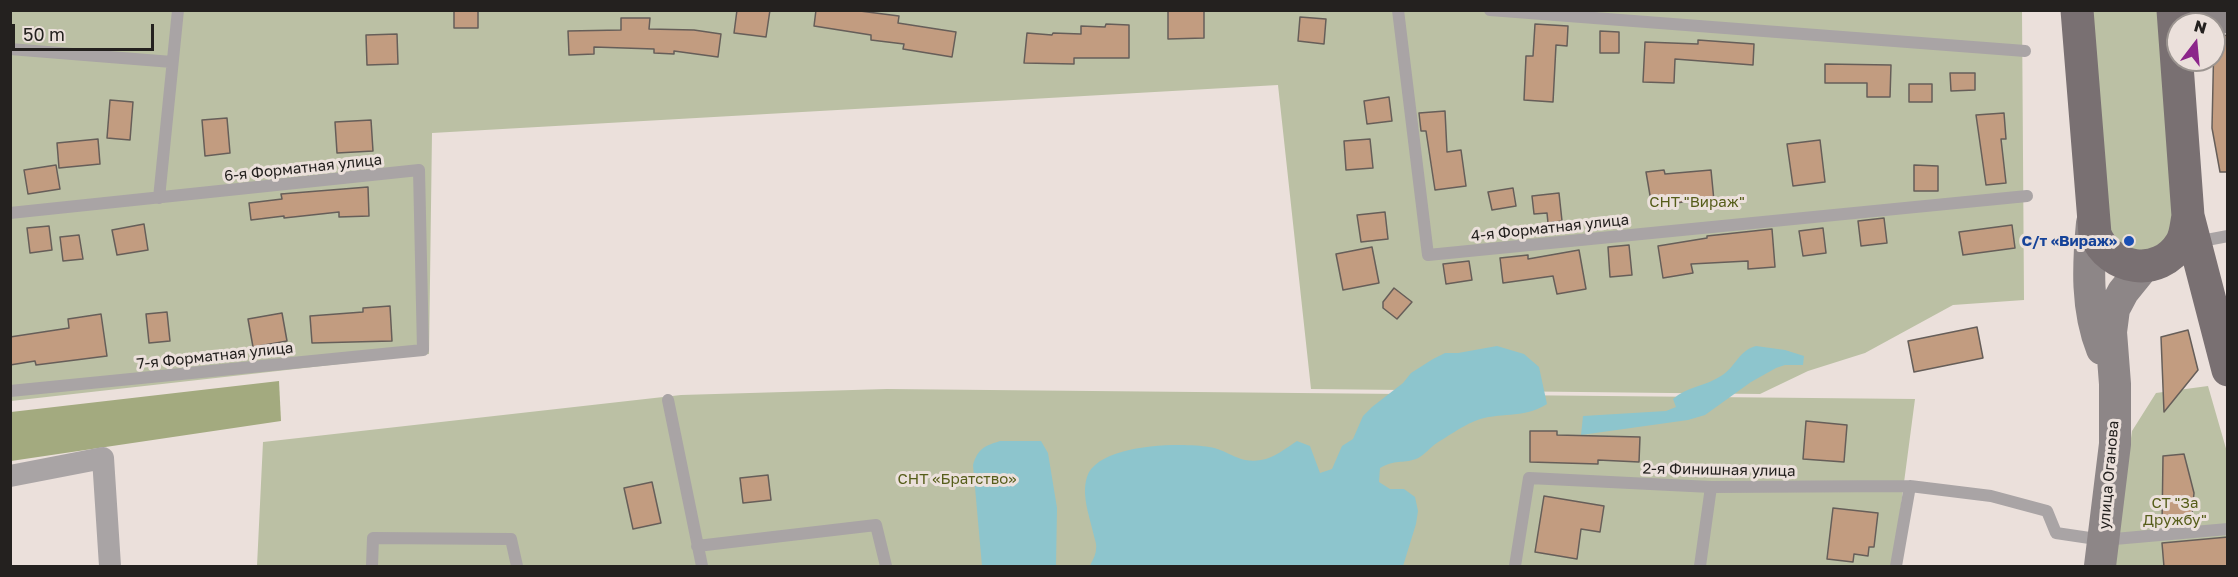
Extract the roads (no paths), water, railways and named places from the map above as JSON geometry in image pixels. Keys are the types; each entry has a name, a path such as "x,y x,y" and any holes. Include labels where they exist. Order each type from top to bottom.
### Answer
{"main road":[{"path":"2077,10 2092,223 2098,243 2109,256 2125,264 2149,265 2184,282 2209,306"},
{"path":"2178,72 2191,229 2209,306 2228,370"},
{"name":"улица Оганова","path":"2092,223 2088,268 2095,332 2115,384"},
{"path":"2149,265 2167,258 2176,250 2186,230 2191,229"},
{"name":"улица Оганова","path":"2101,553 2115,444 2115,384 2111,332 2114,309 2122,292 2149,265"}],"street":[{"path":"10,476 103,458 110,567"}],"lane":[{"path":"159,198 178,10"},
{"name":"4-я Форматная улица","path":"1398,10 1428,255 2027,196"},
{"path":"1490,10 2025,51"},
{"path":"10,49 172,62"},
{"name":"6-я Форматная улица","path":"10,213 419,170 423,350"},
{"path":"2191,229 2228,236"},
{"name":"7-я Форматная улица","path":"10,392 423,350"},
{"path":"668,400 702,567"},
{"name":"2-я Финишная улица","path":"1515,567 1528,478 1712,487 1910,486 1991,496 2047,511 2056,533 2101,553"},
{"path":"1896,567 1910,486"},
{"path":"1700,567 1712,487"},
{"path":"698,546 876,525 886,567"},
{"path":"2101,553 2228,529"},
{"path":"372,567 373,538 511,539 517,567"}],"water":[{"path":"1497,346 1524,354 1539,367 1547,404 1528,412 1493,416 1475,421 1438,442 1418,458 1380,468 1379,482 1390,489 1404,489 1415,497 1418,511 1416,524 1403,566 1090,566 1096,546 1087,506 1085,484 1094,466 1106,458 1141,448 1179,445 1209,447 1253,461 1271,457 1297,441 1310,446 1320,473 1332,469 1342,446 1353,439 1363,416 1403,383 1411,373 1445,353"},
{"path":"1756,346 1785,350 1804,356 1803,365 1785,365 1776,368 1751,382 1705,415 1688,420 1581,435 1583,416 1666,411 1676,407 1673,399 1678,395 1721,376 1741,355"},
{"path":"1000,441 1041,441 1048,453 1057,508 1056,566 982,566 973,465 983,448"}],"place":[{"name":"С/т «Вираж»","path":"2129,241"}],"park label":[{"name":"СНТ \"Вираж\"","path":"1697,202"},
{"name":"СНТ «Братство»","path":"957,479"},
{"name":"СТ \"За Дружбу\"","path":"2175,512"}]}
